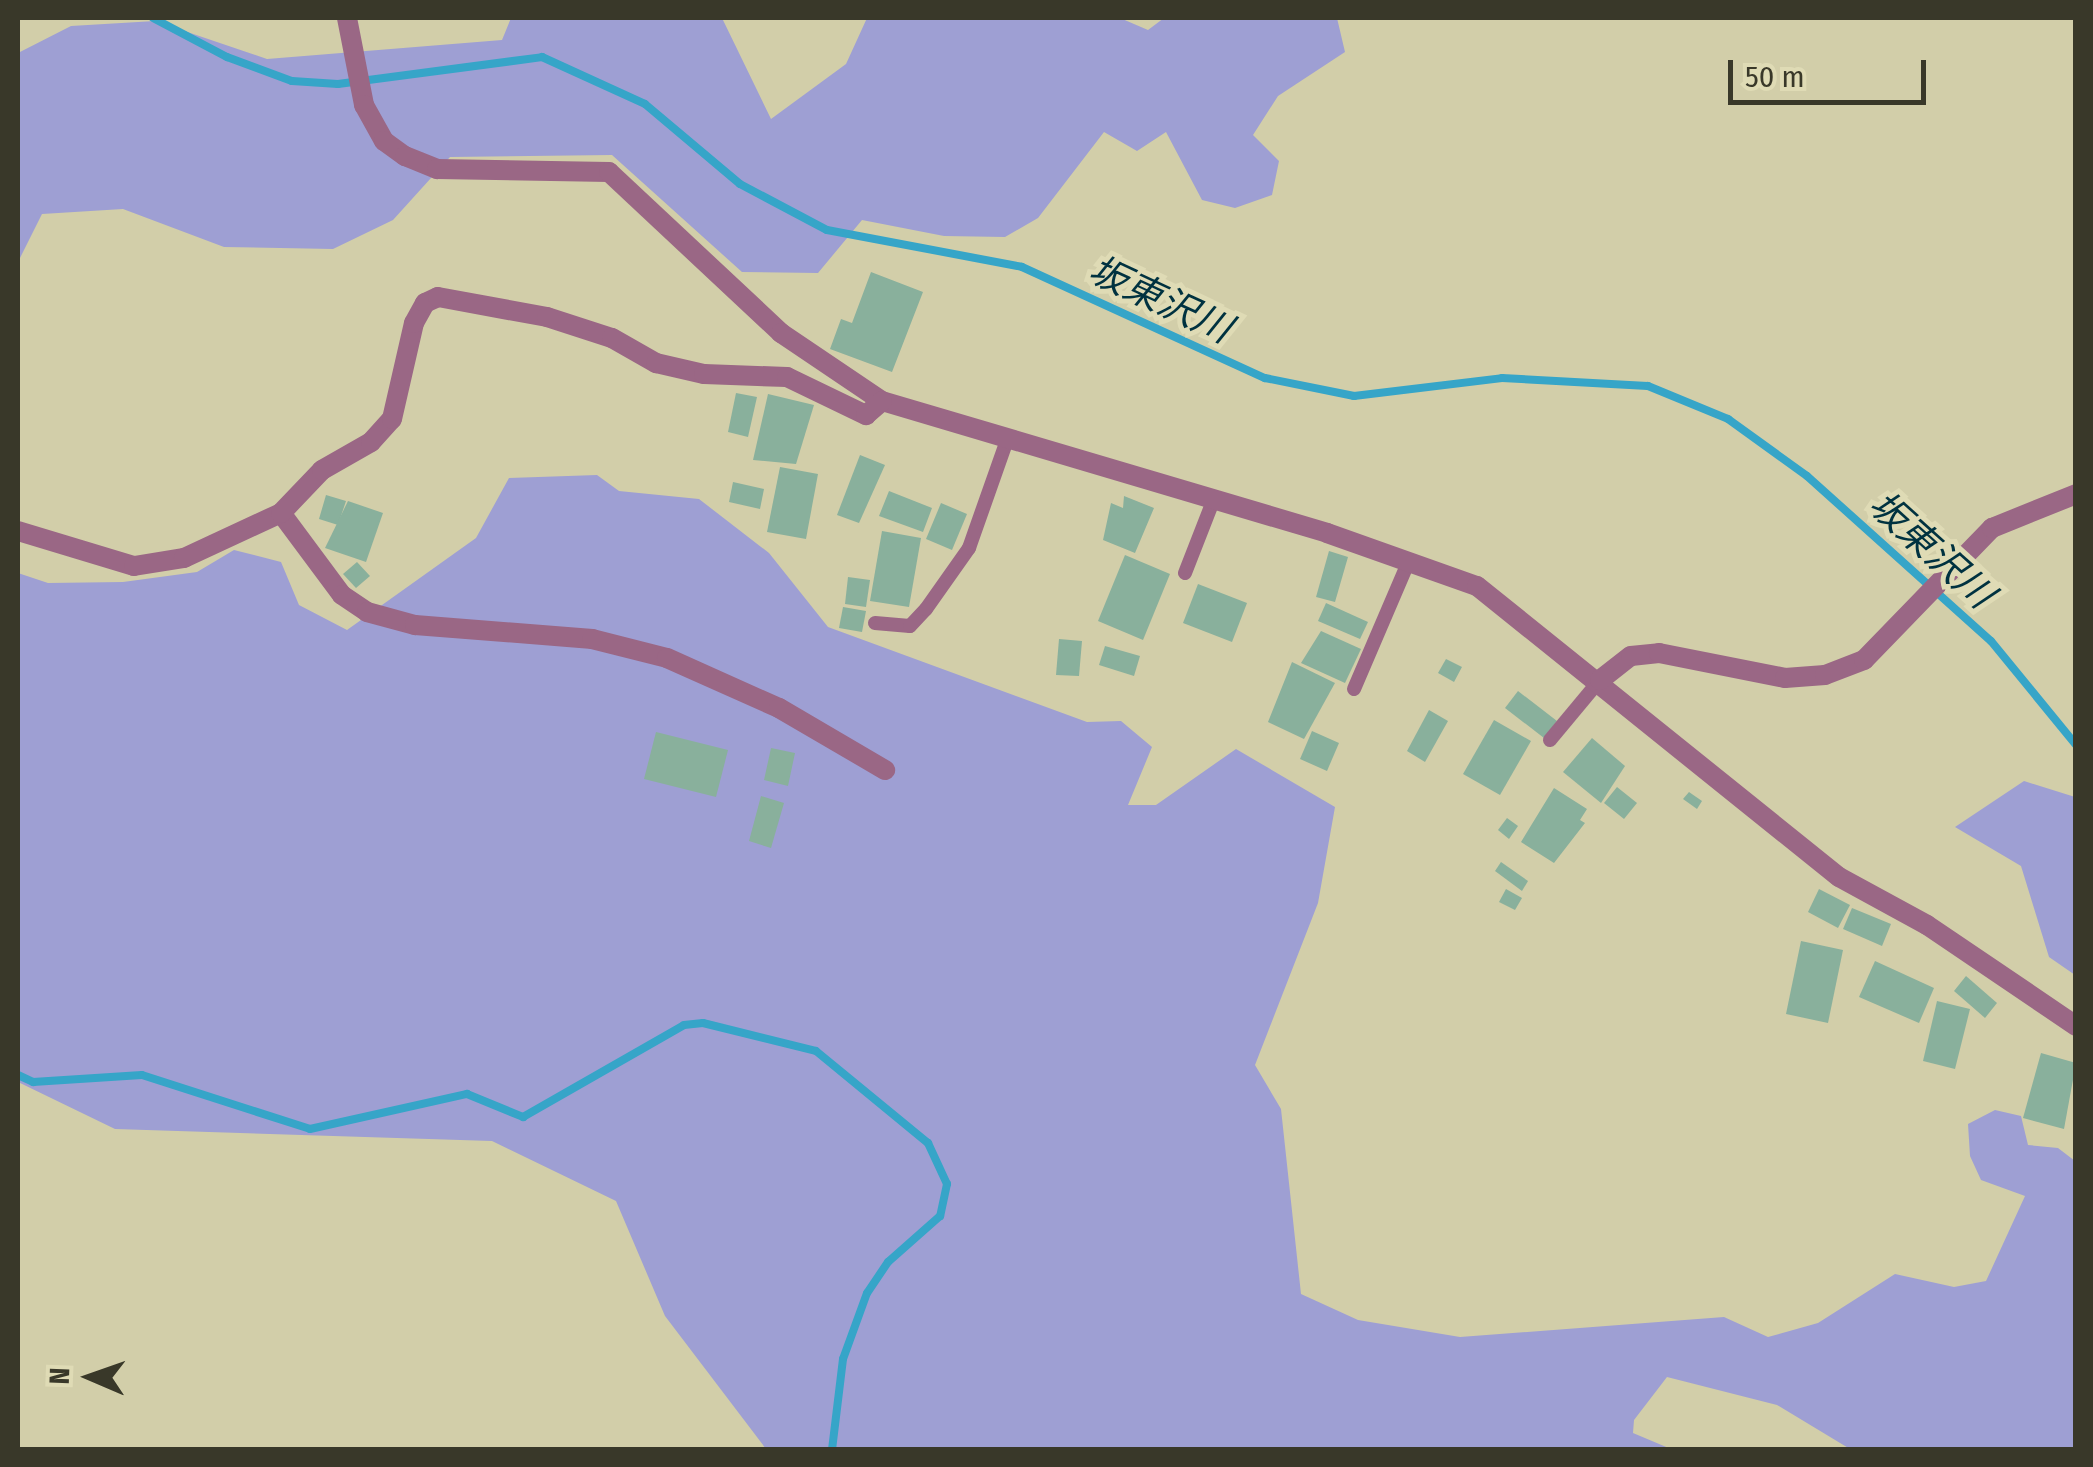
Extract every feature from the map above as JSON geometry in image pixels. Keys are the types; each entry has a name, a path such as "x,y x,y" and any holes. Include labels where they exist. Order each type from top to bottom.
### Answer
{"street":[{"path":"347,18 364,105 384,142 437,168 609,172 781,333 882,401 1477,586 1600,680 1839,877 1927,926 2076,1026"},
{"path":"18,531 134,566 184,558 281,513 322,470 370,442 392,419 414,323 425,303 438,296 546,317 672,367 786,377 866,415 882,401"},
{"path":"1600,680 1631,656 1659,653 1786,678 1838,670 1864,660 1992,528 2076,494"},
{"path":"281,513 342,595 367,612 415,625 592,639 667,658 779,708 885,770"}],"lane":[{"path":"875,623 910,626 926,608 969,548 1007,440"},
{"path":"1185,573 1213,501"},
{"path":"1354,689 1408,563"},
{"path":"1550,740 1600,680"}],"shaded area":[{"path":"511,18 722,18 771,119 846,64 867,18 1120,18 1148,30 1164,18 1337,18 1345,52 1278,96 1253,135 1279,161 1272,195 1235,208 1202,200 1166,132 1137,151 1104,132 1038,218 1005,237 944,236 862,220 818,273 742,272 612,155 450,157 393,220 333,249 224,247 123,209 42,214 18,262 18,53 71,26 155,21 267,59 502,40"},
{"path":"597,475 619,491 699,499 769,553 828,627 1087,722 1121,721 1152,747 1128,805 1156,805 1236,749 1335,807 1318,903 1255,1065 1281,1109 1301,1294 1358,1320 1460,1337 1724,1317 1768,1337 1818,1323 1895,1274 1954,1287 1986,1281 2025,1196 1981,1180 1970,1156 1968,1124 1995,1110 2021,1116 2028,1145 2058,1148 2075,1161 2075,1449 1850,1449 1777,1405 1667,1377 1634,1420 1633,1433 1671,1449 766,1449 665,1316 616,1201 492,1141 115,1129 18,1082 18,573 48,583 123,582 197,572 234,550 281,562 299,605 347,630 476,538 509,478"},
{"path":"2024,781 2075,797 2075,975 2049,957 2021,866 1955,827"}],"building":[{"path":"871,272 923,292 892,372 830,349 841,319 852,323"},
{"path":"736,393 757,397 748,437 728,432"},
{"path":"768,394 814,405 796,464 753,460"},
{"path":"860,455 885,465 859,523 837,515"},
{"path":"780,467 818,474 806,539 767,532"},
{"path":"733,482 764,489 760,509 729,502"},
{"path":"889,491 932,508 923,532 879,516"},
{"path":"326,495 346,501 338,525 319,519"},
{"path":"1124,496 1154,508 1135,553 1103,540 1111,503 1123,508"},
{"path":"348,501 383,513 366,562 325,548"},
{"path":"941,503 967,514 952,550 926,539"},
{"path":"882,531 921,538 909,607 870,601"},
{"path":"1329,551 1348,557 1335,602 1316,597"},
{"path":"1125,555 1170,574 1143,640 1098,621"},
{"path":"357,562 370,576 356,588 343,574"},
{"path":"848,577 870,580 866,607 845,604"},
{"path":"1198,584 1247,603 1232,642 1183,623"},
{"path":"1326,603 1368,622 1360,639 1318,621"},
{"path":"843,607 866,611 862,632 839,628"},
{"path":"1321,631 1361,649 1345,683 1301,663"},
{"path":"1059,639 1082,641 1079,676 1056,675"},
{"path":"1105,646 1140,656 1134,676 1099,665"},
{"path":"1446,659 1462,667 1454,682 1438,673"},
{"path":"1292,662 1335,683 1304,739 1268,722"},
{"path":"1518,691 1557,721 1544,738 1505,708"},
{"path":"1429,710 1448,721 1425,762 1407,751"},
{"path":"1494,720 1531,741 1500,795 1463,774"},
{"path":"1312,731 1339,743 1327,771 1300,759"},
{"path":"656,732 728,750 716,797 644,779"},
{"path":"1592,738 1625,766 1601,803 1563,772"},
{"path":"771,748 795,753 788,786 764,780"},
{"path":"1617,787 1637,803 1624,819 1604,803"},
{"path":"1554,788 1587,809 1580,820 1585,823 1554,863 1521,842"},
{"path":"1689,792 1702,801 1697,809 1683,799"},
{"path":"761,796 784,803 771,848 749,841"},
{"path":"1507,818 1518,826 1509,839 1498,830"},
{"path":"1501,862 1528,881 1522,891 1495,871"},
{"path":"1506,889 1522,898 1515,910 1499,902"},
{"path":"1819,889 1850,905 1838,928 1808,912"},
{"path":"1852,908 1891,924 1882,946 1843,929"},
{"path":"1801,941 1843,950 1828,1023 1786,1014"},
{"path":"1875,961 1934,988 1919,1023 1859,997"},
{"path":"1966,976 1997,1003 1985,1018 1954,991"},
{"path":"1937,1001 1970,1009 1955,1069 1923,1061"},
{"path":"2041,1053 2076,1063 2064,1129 2023,1118"}],"waterway":[{"name":"坂東沢川","path":"153,18 227,57 292,81 338,84 542,57 645,104 740,184 827,230 1022,267 1265,378 1354,396 1502,378 1648,386 1728,419 1807,476 1991,641 2076,745"},
{"path":"18,1075 33,1082 142,1075 310,1129 467,1094 523,1117 684,1025 703,1023 816,1051 928,1143 947,1184 940,1216 888,1262 867,1293 843,1359 832,1450"}]}
